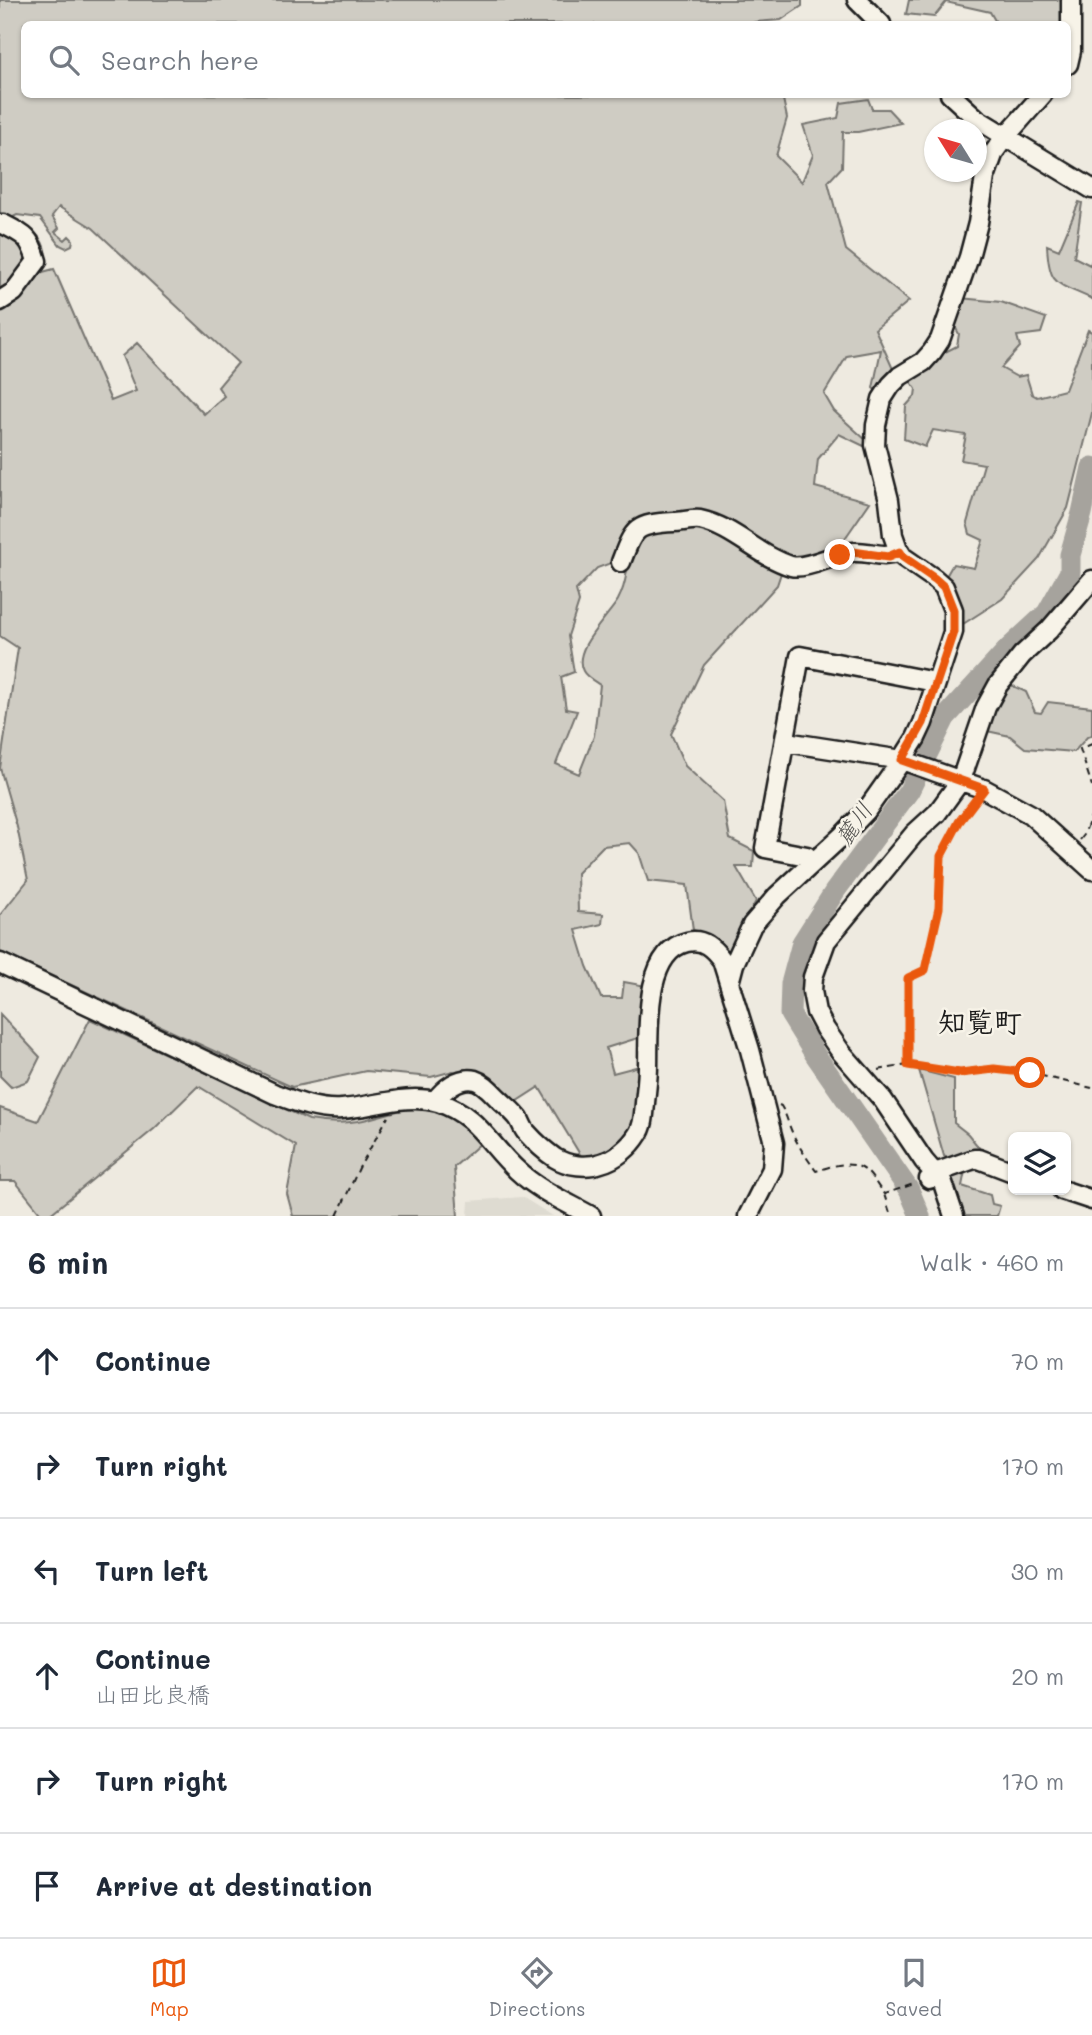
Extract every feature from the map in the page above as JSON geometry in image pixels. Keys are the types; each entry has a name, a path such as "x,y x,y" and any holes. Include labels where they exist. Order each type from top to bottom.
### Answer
{"street":[{"path":"857,0 878,21"},
{"path":"1071,51 1072,0"},
{"path":"954,98 968,112 1005,137 1071,174 1092,189"},
{"path":"729,983 734,964 752,925 777,896 866,811 905,762 923,723 953,632 953,610 944,587 900,552 893,535 889,500 875,445 876,425 882,399 891,385 923,362 940,340 969,257 978,223 985,177 997,146 1039,98"},
{"path":"0,225 26,235 37,261 14,292 0,301"},
{"path":"621,562 632,534 640,527 698,519 721,527 773,559 794,567 853,552 888,557 900,552"},
{"path":"954,1216 943,1183 932,1176 883,1100 824,1029 816,1012 812,991 813,977 826,941 914,834 937,813 961,780 986,707 998,685 1022,655 1092,580"},
{"path":"807,856 765,848 800,656 935,682"},
{"path":"786,742 905,762 984,789 1030,814 1092,870"},
{"path":"435,1101 452,1084 467,1080 477,1081 519,1119 524,1130 557,1159 578,1166 592,1166 618,1156 640,1132 648,1069 651,994 659,968 677,946 698,941 714,949 722,960 774,1143 772,1169 748,1216"},
{"path":"0,964 275,1094 300,1103 324,1109 341,1109 413,1099 435,1101 461,1111 532,1183 590,1216"},
{"path":"932,1176 974,1159 1008,1170"},
{"path":"1071,1193 1092,1200"}],"path":[{"path":"1092,744 1080,748 1092,786"},
{"path":"908,1065 908,978 925,970 939,908 941,856 959,822 984,789"},
{"path":"1070,851 1084,835 1092,813"},
{"path":"859,1073 908,1065 960,1073 994,1069 1030,1073 1092,1088"},
{"path":"337,1216 359,1168 397,1101"},
{"path":"764,1103 781,1106 801,1150 816,1171 837,1164 855,1166 866,1171 884,1194 891,1216"},
{"path":"884,1194 932,1176"}],"shaded area":[{"path":"0,0 802,0 802,6 781,20 768,21 21,21 21,98 784,98 787,118 776,156 802,182 813,155 803,125 838,118 841,103 868,99 872,109 888,109 901,123 858,132 843,132 842,167 828,182 846,250 909,301 875,329 893,369 878,392 873,388 881,350 847,356 824,394 834,411 867,441 868,448 839,434 818,459 815,487 870,502 839,547 783,567 777,585 704,665 671,734 685,766 723,801 730,839 754,851 753,867 736,867 756,901 729,952 711,935 693,930 687,885 648,881 639,853 630,843 603,846 577,873 578,912 603,914 602,924 576,930 601,998 622,998 624,982 646,986 641,1037 606,1048 613,1073 643,1065 637,1120 626,1139 613,1150 596,1158 581,1156 539,1087 514,1103 489,1081 453,1071 431,1077 366,1071 292,1087 0,952 0,915 28,880 17,827 0,768 18,648 0,636 0,231 21,224 39,237 46,259 39,267 20,278 54,269 111,401 136,391 122,356 137,343 204,414 224,396 218,387 238,363 93,228 59,207 52,216 59,228 55,232 65,240 69,236 73,240 72,245 66,248 60,245 40,218 17,215 0,224","holes":["629,540 627,571 618,600 592,634 582,653 583,671 600,685 594,736 579,774 556,764 577,711 566,709 561,677 574,672 568,636 579,602 576,590 597,568 611,563"]},
{"path":"909,0 1066,0 1065,21 995,21 990,12 946,2 934,17 906,14"},
{"path":"1079,202 1082,203 1074,257 1090,265 1092,260 1092,299 1062,286 1053,276 1048,259 1047,245 1059,250"},
{"path":"960,298 1001,302 1046,318 1041,333 1017,336 1020,347 1001,368 1017,377 1026,375 1032,394 1037,397 1065,390 1088,330 1092,332 1092,413 1068,508 1039,559 1002,599 960,626 958,600 945,578 953,564 974,568 983,540 970,534 967,523 984,464 961,460 966,435 933,430 925,447 904,439 906,406 915,396 916,389 908,378 957,346 959,334 953,323"},
{"path":"1009,684 1026,692 1035,712 1041,713 1048,702 1092,707 1092,735 1074,752 1025,748 1010,736 987,731 993,710"},
{"path":"0,1014 40,1057 28,1081 11,1087 0,1076"},
{"path":"90,1019 309,1120 351,1122 414,1108 437,1110 448,1115 482,1142 454,1167 458,1216 293,1216 287,1194 296,1146 198,1086 154,1129 48,1216 43,1216 15,1181 0,1181 0,1108 38,1121"},
{"path":"919,1070 954,1079 954,1123 968,1134 981,1150 977,1170 965,1171 962,1186 990,1195 992,1204 1000,1206 997,1216 961,1216 949,1183 952,1161 944,1156"},
{"path":"522,1197 553,1216 468,1216 469,1201"}],"waterway":[{"name":"麓川","path":"920,1216 909,1190 790,1014 791,984 802,943 835,891 909,791 945,718 1007,650 1047,613 1070,572 1070,555 1092,467"}],"district":[{"name":"知覧町","path":"980,1022"}],"route":[{"path":"840,555 853,552 888,557 900,552 944,587 953,610 953,632 923,723 902,760 984,789 959,822 941,856 939,908 925,970 908,978 908,1065 960,1073 994,1069 1030,1073"}]}
